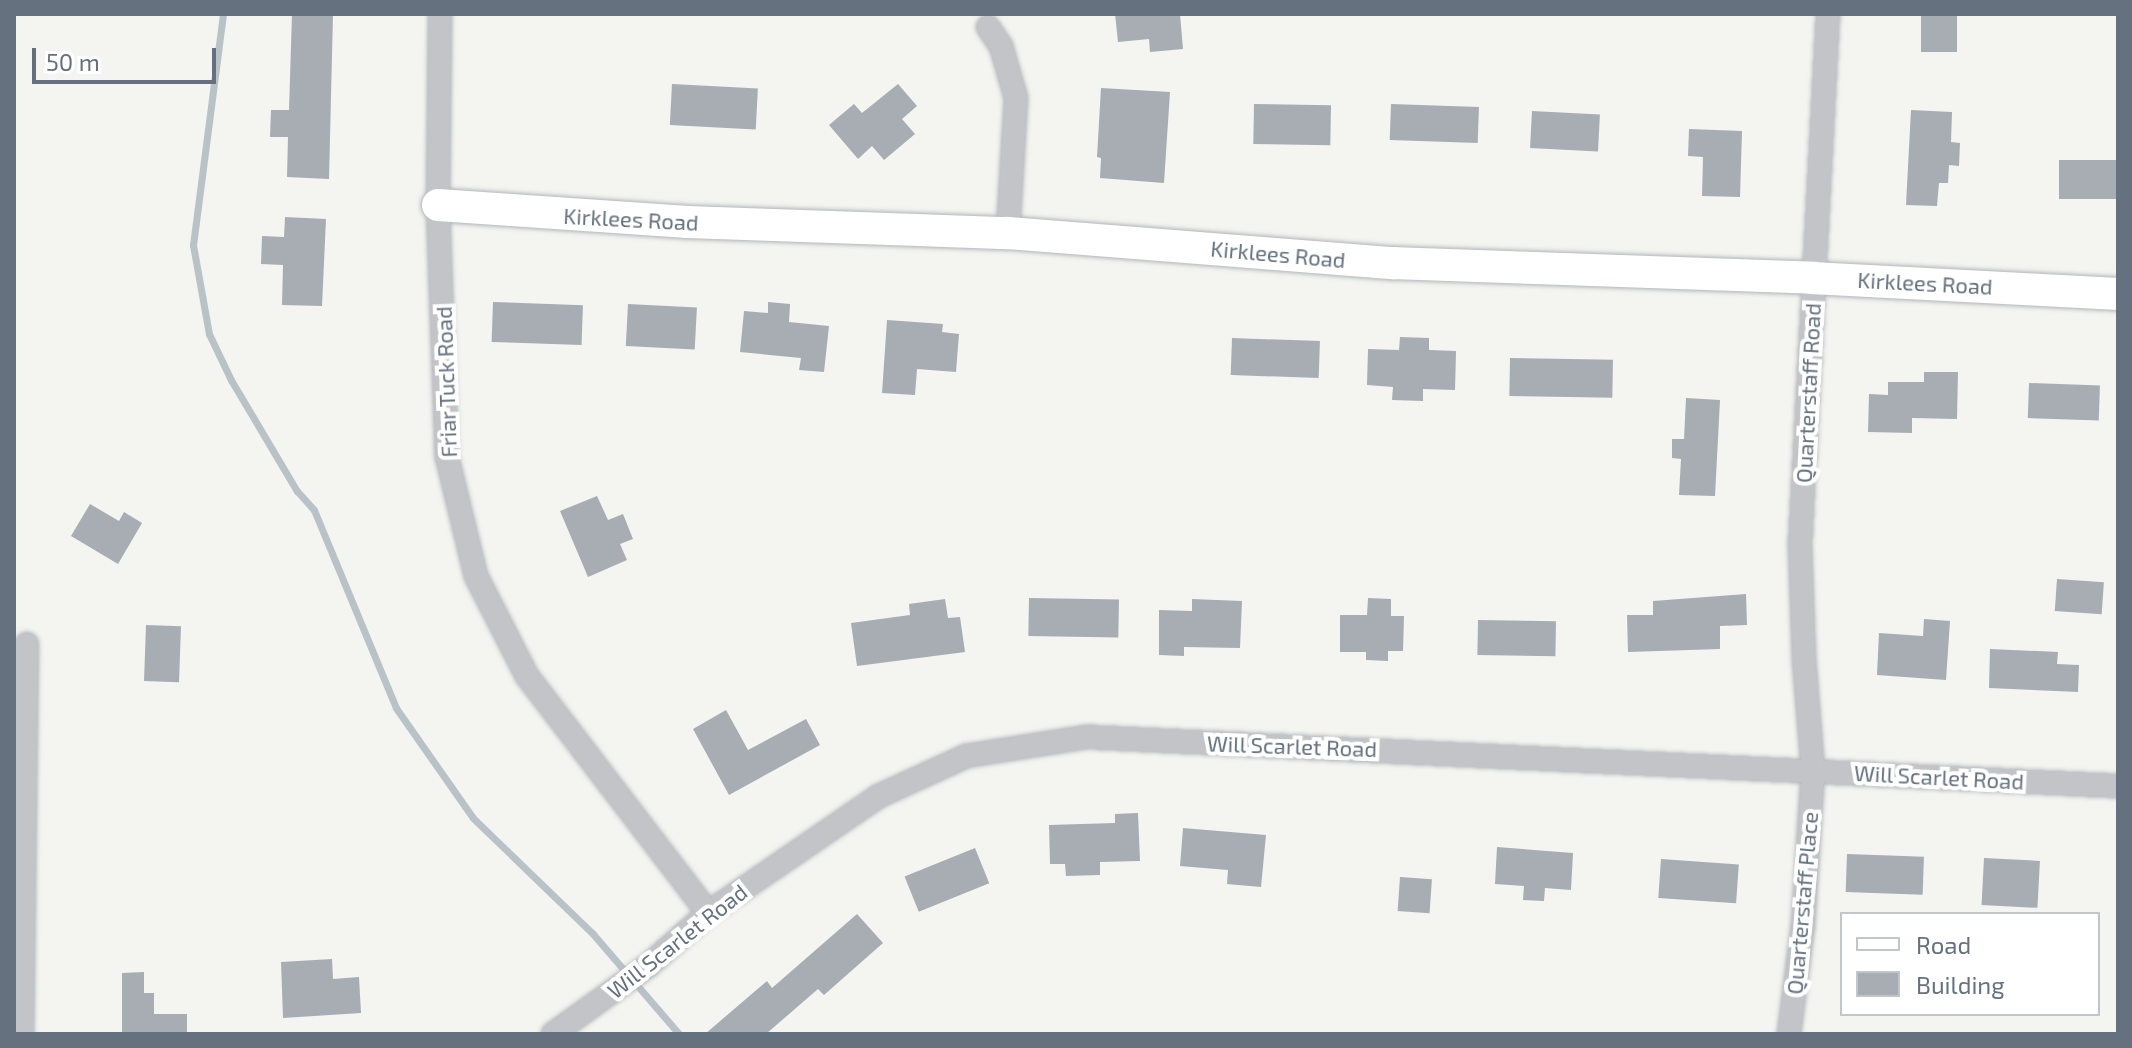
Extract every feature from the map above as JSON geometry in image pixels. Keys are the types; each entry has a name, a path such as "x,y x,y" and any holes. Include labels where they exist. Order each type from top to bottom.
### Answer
{"street":[{"name":"Friar Tuck Road","path":"440,14 438,205 447,457 476,576 527,676 708,913"},
{"name":"Quarterstaff Road","path":"1813,771 1804,659 1800,546 1828,14"},
{"path":"988,27 1001,46 1016,98 1008,233"},
{"name":"Kirklees Road","path":"438,205 702,223 1008,233 1393,263 1813,278 2118,294"},
{"path":"22,1034 27,644"},
{"name":"Will Scarlet Road","path":"553,1034 649,965 708,913 879,796 966,756 1086,737 2118,786"},
{"name":"Quarterstaff Place","path":"1789,1034 1803,925 1813,771"}],"building":[{"path":"292,14 333,14 329,179 287,177 288,137 270,137 271,110 289,110"},
{"path":"1115,14 1180,14 1183,49 1150,52 1149,39 1118,42"},
{"path":"1921,14 1957,14 1957,52 1921,52"},
{"path":"672,84 758,89 756,129 670,125"},
{"path":"898,84 917,106 902,119 915,134 884,160 872,146 858,159 829,125 854,104 862,113"},
{"path":"1101,88 1170,92 1164,183 1100,178 1101,158 1097,157"},
{"path":"1254,104 1331,105 1330,145 1253,144"},
{"path":"1391,104 1479,107 1478,143 1390,140"},
{"path":"1911,110 1952,112 1951,142 1960,143 1959,166 1949,165 1948,183 1939,183 1937,206 1906,205"},
{"path":"1532,111 1600,115 1598,152 1530,148"},
{"path":"1689,129 1742,131 1740,197 1702,196 1703,157 1688,156"},
{"path":"2059,160 2118,160 2118,199 2059,199"},
{"path":"285,217 326,219 322,306 282,305 283,265 261,264 262,236 284,237"},
{"path":"493,302 583,305 582,345 492,342"},
{"path":"768,302 790,304 789,322 829,326 824,372 799,370 801,358 740,352 744,311 768,313"},
{"path":"628,304 697,308 695,350 626,346"},
{"path":"887,320 943,324 942,332 959,334 956,372 917,369 915,395 882,393"},
{"path":"1400,337 1429,338 1429,350 1456,351 1455,390 1423,389 1423,401 1392,400 1393,387 1367,385 1368,349 1399,350"},
{"path":"1232,338 1320,341 1319,378 1231,375"},
{"path":"1510,358 1613,360 1612,398 1509,396"},
{"path":"1924,372 1958,372 1957,419 1912,418 1912,433 1868,432 1869,394 1888,395 1888,382 1924,382"},
{"path":"2029,383 2100,385 2099,420 2028,418"},
{"path":"1686,398 1720,400 1715,496 1679,495 1681,459 1672,458 1672,439 1684,439"},
{"path":"597,496 608,520 623,514 633,539 620,544 627,560 588,577 560,511"},
{"path":"90,504 119,521 124,512 142,523 118,564 71,536"},
{"path":"2057,579 2104,582 2102,614 2055,611"},
{"path":"1746,594 1747,625 1720,626 1720,649 1628,652 1627,615 1653,615 1653,601"},
{"path":"1029,598 1119,600 1118,638 1028,636"},
{"path":"1368,598 1391,599 1391,616 1404,616 1403,651 1388,651 1388,661 1366,660 1366,652 1340,652 1340,615 1367,615"},
{"path":"945,599 948,618 960,617 965,652 857,666 851,623 910,615 909,604"},
{"path":"1192,599 1242,601 1240,648 1184,647 1184,656 1159,655 1159,610 1192,611"},
{"path":"1924,619 1950,621 1946,680 1877,675 1879,633 1923,636"},
{"path":"1478,620 1556,621 1555,656 1477,655"},
{"path":"146,625 181,626 179,682 144,681"},
{"path":"1990,649 2058,652 2057,664 2079,665 2078,692 1989,688"},
{"path":"726,710 748,750 806,719 820,745 729,795 693,729"},
{"path":"1138,813 1140,861 1100,862 1100,875 1066,876 1065,864 1050,864 1049,825 1115,823 1115,814"},
{"path":"1183,828 1266,835 1261,887 1227,884 1228,870 1180,866"},
{"path":"1497,847 1573,853 1571,890 1545,888 1544,901 1523,900 1524,886 1495,884"},
{"path":"975,848 989,883 919,912 905,876"},
{"path":"1847,854 1924,857 1923,895 1846,892"},
{"path":"1984,858 2040,861 2037,908 1982,905"},
{"path":"1661,859 1739,864 1736,903 1658,898"},
{"path":"1400,877 1432,879 1430,913 1398,911"},
{"path":"857,914 883,943 824,995 818,989 766,1034 705,1034 767,981 772,988"},
{"path":"332,959 333,979 359,977 361,1013 283,1018 281,962"},
{"path":"144,972 144,993 154,993 154,1014 187,1014 187,1034 122,1034 122,973"}],"waterway":[{"path":"223,14 193,245 209,334 231,380 297,491 314,510 396,708 473,818 593,934 679,1034"}]}
